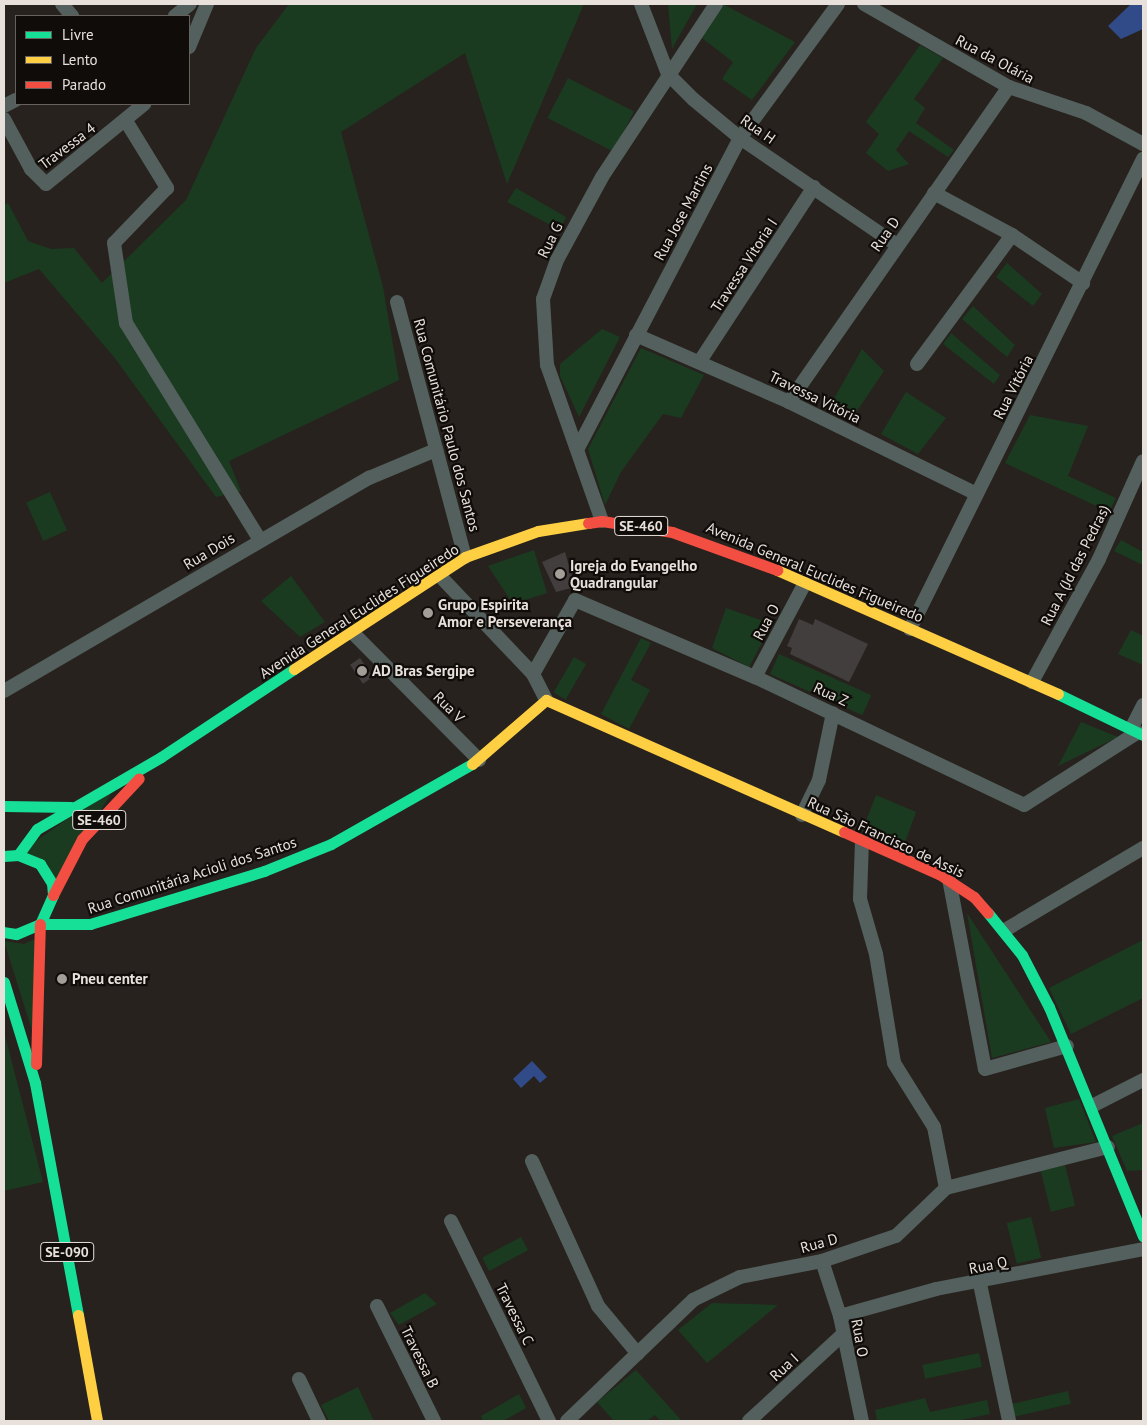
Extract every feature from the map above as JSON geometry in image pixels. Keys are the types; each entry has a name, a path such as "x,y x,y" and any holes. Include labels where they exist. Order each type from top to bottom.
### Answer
{"main road":[{"name":"Avenida General Euclides Figueiredo","path":"12,855 26,839 72,807 161,757 440,576 465,557 538,531 602,521 695,538 805,583 1032,682 1137,732"},
{"name":"Rua Comunitária Acioli dos Santos","path":"40,924 90,924 264,871 359,830 479,760 546,700"},
{"name":"Rua São Francisco de Assis","path":"546,700 949,879 974,897 1005,930 1022,955 1067,1046 1143,1235"},
{"name":"Avenida General Euclides Figueiredo","path":"40,924 82,839 161,757"},
{"path":"4,806 72,807"},
{"path":"4,841 12,855 40,864 52,883 54,895"},
{"path":"4,932 16,934 40,924"},
{"name":"SE-090","path":"36,1083 40,924"},
{"name":"SE-090","path":"4,982 36,1083 97,1421"}],"street":[{"path":"62,4 71,15"},
{"path":"176,15 190,4"},
{"path":"190,45 207,4"},
{"name":"Rua H","path":"642,4 668,74 740,138 897,245"},
{"name":"Rua G","path":"602,521 578,448 547,365 543,299 568,237 668,74 716,4"},
{"name":"Rua Jose Martins","path":"578,448 740,138 838,4"},
{"name":"Rua da Olária","path":"864,4 1009,87 1086,113 1143,144"},
{"name":"Rua D","path":"789,402 1009,87"},
{"name":"Travessa 4","path":"4,119 36,176 46,184 126,121 141,105"},
{"path":"126,121 167,188 114,244 126,324 260,540"},
{"name":"Rua Vitória","path":"910,629 1143,159"},
{"name":"Travessa Vitoria I","path":"700,361 814,187"},
{"path":"934,193 1012,235 1083,283"},
{"path":"917,364 1012,235"},
{"name":"Rua Comunitário Paulo dos Santos","path":"397,302 465,557"},
{"name":"Travessa Vitória","path":"636,335 700,361 789,402 978,494"},
{"name":"Rua Dois","path":"4,691 260,540 392,465 436,450"},
{"name":"Rua A (Jd das Pedras)","path":"1032,682 1099,559 1143,461"},
{"path":"440,576 533,674 546,700"},
{"name":"Rua O","path":"755,677 805,583"},
{"name":"Rua Z","path":"533,674 574,600 755,677 1024,805 1137,732"},
{"name":"Rua V","path":"353,633 479,760"},
{"path":"1137,732 1143,705"},
{"path":"802,815 819,780 833,713"},
{"path":"862,841 860,899 876,954 894,1063 934,1127 946,1188"},
{"path":"1005,930 1142,852"},
{"path":"949,879 985,1069 1067,1046"},
{"path":"1092,1106 1143,1080"},
{"name":"Rua D","path":"567,1421 693,1300 740,1277 822,1261 896,1236 946,1188 1108,1147"},
{"path":"532,1161 598,1306 638,1354"},
{"name":"Travessa C","path":"451,1221 548,1421"},
{"name":"Rua Q","path":"840,1316 936,1289 980,1284 1143,1249"},
{"name":"Rua O","path":"822,1261 840,1316 841,1336 862,1421"},
{"path":"980,1284 1009,1421"},
{"name":"Travessa B","path":"377,1306 434,1421"},
{"name":"Rua I","path":"749,1421 841,1336"},
{"path":"299,1380 319,1421"}],"green space":[{"path":"289,4 584,4 507,184 465,53 341,132 383,287 399,380 229,461 241,491 216,497 114,357 39,269 4,283 4,205 8,203 28,241 51,249 74,248 102,283 186,200 256,48"},
{"path":"668,4 697,4 672,49"},
{"path":"723,4 795,42 752,100 722,79 733,62 702,38"},
{"path":"920,45 943,58 914,99 925,108 916,123 954,150 948,157 909,131 896,150 909,164 888,171 866,153 879,134 866,122"},
{"path":"568,78 634,112 614,152 548,118"},
{"path":"516,188 566,217 560,230 507,202"},
{"path":"1007,263 1042,294 1033,306 996,277"},
{"path":"973,306 1015,345 1007,357 962,319"},
{"path":"602,329 620,337 579,417 560,376 560,364"},
{"path":"951,333 1000,375 994,384 943,344"},
{"path":"641,348 704,375 681,418 663,414 621,472 605,505 588,449"},
{"path":"862,349 884,371 851,420 827,411"},
{"path":"906,392 946,418 918,454 881,434"},
{"path":"1030,415 1088,426 1068,476 1116,498 1109,512 1005,463"},
{"path":"50,492 67,530 43,541 26,503"},
{"path":"1121,540 1143,552 1143,565 1114,551"},
{"path":"534,550 547,593 513,604 488,566"},
{"path":"291,576 325,622 300,637 261,601"},
{"path":"726,608 772,624 749,667 712,648"},
{"path":"1131,630 1143,636 1143,665 1118,654"},
{"path":"641,638 651,643 631,680 650,690 629,729 601,714"},
{"path":"779,654 871,695 862,715 770,674"},
{"path":"574,657 586,664 566,700 554,693"},
{"path":"1081,722 1118,737 1058,766"},
{"path":"117,784 57,880 23,850"},
{"path":"876,795 916,812 902,851 862,831"},
{"path":"967,913 1051,1042 992,1058"},
{"path":"39,937 34,1037 4,941 24,944"},
{"path":"1143,940 1143,998 1071,1034 1049,988"},
{"path":"4,1032 43,1182 4,1191"},
{"path":"1079,1099 1096,1142 1054,1148 1045,1108"},
{"path":"1143,1123 1143,1170 1127,1171 1112,1136"},
{"path":"1065,1165 1075,1206 1051,1212 1041,1171"},
{"path":"1031,1217 1041,1258 1017,1264 1007,1223"},
{"path":"521,1237 528,1250 489,1271 482,1258"},
{"path":"425,1293 437,1304 399,1325 390,1313"},
{"path":"712,1303 778,1305 707,1363 678,1330"},
{"path":"979,1353 982,1367 925,1379 922,1365"},
{"path":"636,1370 682,1421 661,1421 655,1415 647,1421 614,1421 597,1402"},
{"path":"358,1387 374,1421 329,1421 321,1405"},
{"path":"1068,1391 1071,1404 1014,1417 1011,1404"},
{"path":"519,1394 526,1408 503,1421 483,1421 481,1416"},
{"path":"925,1398 930,1412 987,1400 990,1414 956,1421 877,1421 875,1410"}],"water":[{"path":"1131,4 1143,4 1143,29 1121,39 1108,26"},
{"path":"532,1061 547,1077 540,1083 534,1076 521,1088 513,1079"}],"building":[{"name":"Igreja do Evangelho Quadrangular","path":"565,552 575,587 556,592 542,562"},
{"path":"799,619 813,625 815,619 868,644 849,682 790,654 792,648 787,646"},
{"name":"AD Bras Sergipe","path":"360,658 373,677 363,684 350,665"}],"traffic: fast":[{"path":"18,855 37,829 161,757 294,669"},
{"path":"1058,694 1143,735"},
{"path":"40,924 90,924 264,871 331,844 472,764"},
{"path":"4,806 71,807"},
{"path":"4,856 18,855 40,864 52,883 53,895 40,924 16,934 4,932"},
{"path":"988,913 1022,955 1049,1007 1143,1236"},
{"path":"4,982 35,1083 78,1315"}],"traffic: slow":[{"path":"294,669 465,557 538,531 588,523"},
{"path":"777,570 1058,694"},
{"path":"472,764 546,700 844,832"},
{"path":"78,1315 97,1421"}],"traffic: jam":[{"path":"588,523 602,521 672,532 777,570"},
{"path":"53,895 82,839 139,778"},
{"path":"844,832 939,874 974,897 988,913"},
{"path":"36,1064 40,924"}],"place":[{"name":"Igreja do Evangelho Quadrangular","path":"560,574"},
{"name":"Grupo Espirita Amor e Perseverança","path":"428,613"},
{"name":"AD Bras Sergipe","path":"362,671"},
{"name":"Pneu center","path":"62,979"}]}
